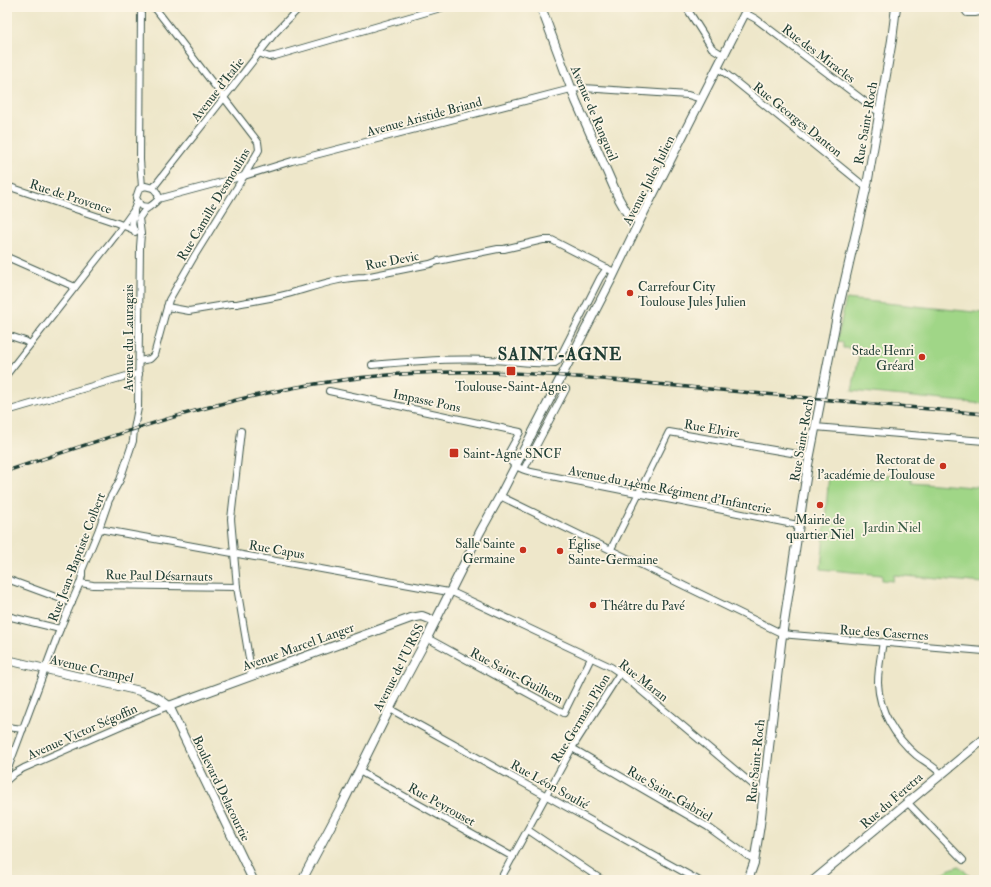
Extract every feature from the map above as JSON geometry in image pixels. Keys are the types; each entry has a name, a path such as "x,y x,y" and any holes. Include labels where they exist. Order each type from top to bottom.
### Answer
{"street":[{"path":"141,7 140,160 142,187"},
{"name":"Rue Camille Desmoulins","path":"139,361 150,359 154,355 171,296 259,150 258,142 155,8 151,7"},
{"name":"Avenue d'Italie","path":"153,188 274,34 300,7"},
{"path":"260,53 269,57 276,56 444,7"},
{"name":"Avenue de Rangueil","path":"541,7 571,90 624,208 627,213 639,221"},
{"path":"686,7 712,48 723,55"},
{"name":"Rue Saint-Roch","path":"748,880 754,858 760,824 783,634 809,456 838,311 867,185 896,7"},
{"path":"963,7 967,13 984,11"},
{"name":"Avenue Jules Julien","path":"568,363 611,270 639,221 683,137 746,10"},
{"name":"Rue des Miracles","path":"746,10 754,18 876,110 880,111"},
{"name":"Rue Georges Danton","path":"717,68 842,169 863,184 867,185"},
{"name":"Avenue Aristide Briand","path":"158,200 292,161 571,90 584,88 688,95 701,99"},
{"name":"Rue de Provence","path":"7,186 129,227"},
{"path":"7,374 116,235 129,227 158,200 157,193 153,188 148,186 139,189 136,194 137,201 129,227"},
{"path":"137,201 141,206 149,207"},
{"path":"129,227 134,216 134,210"},
{"name":"Avenue du Lauragais","path":"134,429 138,408 139,374 141,234 139,218"},
{"name":"Avenue du Lauragais","path":"129,227 137,236 140,247"},
{"name":"Rue Devic","path":"167,307 189,311 236,304 297,292 307,288 356,277 365,278 438,261 543,240 552,240 611,270"},
{"path":"7,257 75,287"},
{"name":"Avenue Jules Julien","path":"372,365 411,361 456,360 555,363 558,361 600,278 611,270"},
{"path":"7,335 30,344"},
{"name":"Avenue de l'URSS","path":"302,880 568,363"},
{"path":"7,410 130,375 139,374"},
{"path":"524,470 566,389"},
{"name":"Impasse Pons","path":"329,391 520,432 509,452 508,458 515,466"},
{"path":"815,427 984,441"},
{"name":"Rue Jean-Baptiste Colbert","path":"7,771 60,628 80,583 82,570 109,500 120,480 130,453 134,429"},
{"path":"241,431 231,519 237,587 252,676"},
{"name":"Rue Elvire","path":"611,549 669,432 809,456"},
{"name":"Avenue du 14ème Régiment d'Infanterie","path":"515,466 537,474 798,525"},
{"path":"500,496 783,634"},
{"name":"Rue Capus","path":"99,529 450,592"},
{"path":"7,579 72,603"},
{"name":"Rue Paul Désarnauts","path":"80,583 93,585 237,587"},
{"name":"Rue Maran","path":"450,592 611,667 758,789 764,791"},
{"path":"7,616 60,628"},
{"name":"Avenue Marcel Langer","path":"169,706 411,618 422,616 435,621"},
{"name":"Rue des Casernes","path":"783,634 984,651"},
{"name":"Rue Saint-Guilhem","path":"427,638 564,713 591,658"},
{"path":"883,642 878,682 884,712 890,724 906,745 916,755 941,774"},
{"name":"Avenue Crampel","path":"7,660 140,691 158,698 169,706"},
{"name":"Rue Germain Pilon","path":"500,880 572,748 620,673"},
{"name":"Avenue Victor Ségoffin","path":"7,780 24,768 169,706"},
{"name":"Boulevard Delacourtie","path":"169,706 254,880"},
{"name":"Rue Léon Soulié","path":"390,709 698,880"},
{"path":"7,727 23,729"},
{"name":"Rue du Feretra","path":"814,880 984,739"},
{"name":"Rue Saint-Gabriel","path":"572,748 708,827 748,856 754,858"},
{"name":"Rue Peyrouset","path":"359,771 513,857"},
{"path":"907,802 963,860"},
{"path":"528,830 602,880"}],"green space":[{"name":"Stade Henri Gréard","path":"846,299 984,313 984,404 852,391 860,352 856,348 843,348 843,342 837,341"},
{"name":"Jardin Niel","path":"829,474 880,479 880,474 911,477 911,482 984,488 984,583 894,575 893,581 882,580 882,575 821,569"},
{"path":"959,866 974,880 962,880 959,878 954,880 930,880 935,875"}],"railway":[{"path":"7,471 166,419 246,398 328,382 374,376 420,373 489,372 570,376 984,414"}],"place":[{"name":"Carrefour City Toulouse Jules Julien","path":"630,293"},
{"name":"Stade Henri Gréard","path":"922,357"},
{"name":"Toulouse-Saint-Agne","path":"511,371"},
{"name":"Saint-Agne SNCF","path":"454,453"},
{"name":"Rectorat de l'académie de Toulouse","path":"943,466"},
{"name":"Mairie de quartier Niel","path":"820,505"},
{"name":"Salle Sainte Germaine","path":"523,550"},
{"name":"Église Sainte-Germaine","path":"560,551"},
{"name":"Théâtre du Pavé","path":"593,605"}],"district":[{"name":"SAINT-AGNE","path":"560,354"}]}
